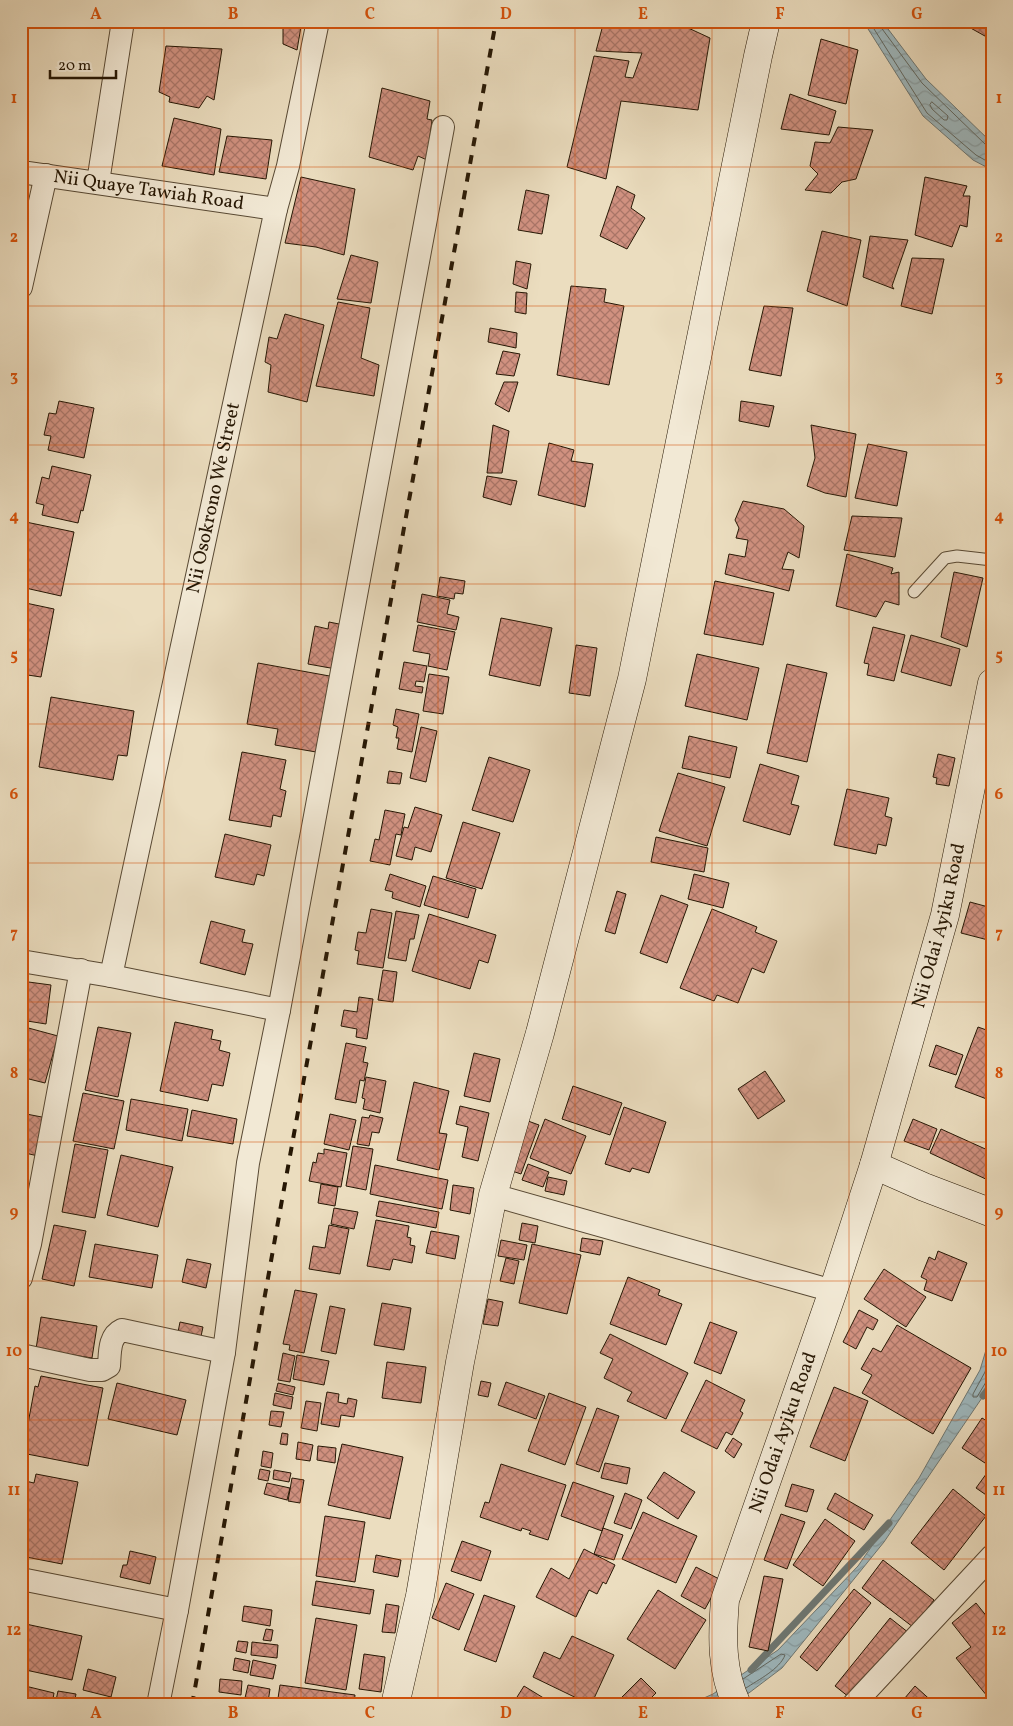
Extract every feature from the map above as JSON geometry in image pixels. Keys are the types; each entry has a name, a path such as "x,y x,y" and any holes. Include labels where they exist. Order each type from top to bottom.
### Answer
{"street":[{"path":"98,182 123,21"},
{"name":"Nii Osokrono We Street","path":"111,976 318,21"},
{"path":"395,1705 420,1596 460,1362 493,1195 540,1033 632,679 766,21"},
{"path":"158,1705 224,1352 248,1163 279,1010 443,126"},
{"name":"Nii Quaye Tawiah Road","path":"21,172 276,209"},
{"path":"21,287 46,175"},
{"name":"Nii Odai Ayiku Road","path":"737,1705 726,1671 722,1638 725,1600 834,1291 874,1165 945,914 992,683"},
{"path":"21,961 81,970 279,1010"},
{"path":"21,1278 30,1244 81,970"},
{"path":"874,1165 924,1187 992,1213"},
{"path":"493,1195 834,1291"},
{"path":"21,1355 90,1370 102,1370 109,1366 111,1341 116,1333 122,1330 224,1352"},
{"path":"853,1705 992,1556"},
{"path":"21,1579 177,1610"}],"lane":[{"path":"914,592 946,558 956,556 992,560"}],"water":[{"path":"863,21 882,21 926,79 992,143 992,170 973,160 923,116"},
{"path":"992,1330 992,1379 988,1389 884,1542 782,1668 733,1705 688,1705 713,1694 778,1650 858,1566 919,1478 980,1370"}],"building":[{"path":"283,21 302,21 297,50 283,44"},
{"path":"604,21 673,21 710,38 698,110 621,101 606,179 567,167 594,56 629,61 625,77 633,78 642,53 596,51"},
{"path":"969,21 992,21 992,40 967,26"},
{"path":"821,39 858,50 846,104 808,95"},
{"path":"166,46 222,49 214,100 207,96 199,108 169,102 170,97 159,92"},
{"path":"382,88 430,101 427,119 432,120 427,160 418,156 413,170 369,157"},
{"path":"790,94 836,111 829,135 781,129"},
{"path":"174,118 221,129 214,175 162,166"},
{"path":"838,127 873,130 856,179 842,182 831,193 805,190 818,174 810,166 815,142 830,143"},
{"path":"227,136 272,140 266,179 219,172"},
{"path":"301,177 355,189 344,255 316,247 285,243"},
{"path":"925,177 967,186 963,196 970,196 967,227 960,225 952,247 915,235"},
{"path":"617,186 635,195 631,208 645,218 627,249 600,236"},
{"path":"526,190 549,195 542,234 518,230"},
{"path":"822,231 861,240 847,306 807,291"},
{"path":"870,236 908,240 892,286 894,289 863,277"},
{"path":"351,255 378,262 371,303 337,299"},
{"path":"912,258 944,259 932,314 901,306"},
{"path":"516,261 531,264 527,289 513,284"},
{"path":"571,286 606,289 604,302 624,306 609,385 557,375"},
{"path":"516,292 527,293 526,314 515,312"},
{"path":"338,302 370,308 361,358 379,365 374,396 316,386"},
{"path":"764,306 793,308 781,376 749,370"},
{"path":"285,314 324,325 307,402 268,392 271,365 265,362 269,337 277,339"},
{"path":"490,328 517,333 516,348 488,342"},
{"path":"503,351 520,354 514,376 496,374"},
{"path":"504,382 518,382 509,412 495,404"},
{"path":"59,401 94,408 84,458 48,450 51,436 44,435 49,413 56,414"},
{"path":"741,401 774,406 769,427 739,421"},
{"path":"493,425 509,431 502,473 487,473"},
{"path":"811,425 856,434 846,497 825,493 807,486 815,458"},
{"path":"549,443 574,450 571,461 593,464 585,507 538,495"},
{"path":"868,444 907,452 897,506 855,498"},
{"path":"52,466 91,475 83,511 81,510 78,523 42,515 44,505 36,503 42,477 49,479"},
{"path":"487,476 517,481 511,505 483,497"},
{"path":"743,501 784,509 804,526 799,558 788,552 782,569 794,570 789,591 725,574 729,554 745,557 748,540 736,538 739,528 735,520"},
{"path":"852,516 902,518 895,557 844,550"},
{"path":"21,521 74,532 61,596 21,587"},
{"path":"847,554 893,568 891,574 899,572 899,605 885,601 876,617 836,606"},
{"path":"954,572 983,578 967,647 941,637"},
{"path":"440,577 465,581 463,594 455,593 454,599 437,596"},
{"path":"715,581 774,593 763,645 704,634"},
{"path":"422,594 450,600 447,614 459,617 456,630 417,622"},
{"path":"21,602 54,609 41,677 21,674"},
{"path":"501,618 552,628 540,686 489,675"},
{"path":"329,622 344,625 336,669 308,664 315,626 328,629"},
{"path":"418,625 455,632 447,670 428,666 430,654 413,651"},
{"path":"873,627 905,635 894,681 867,675 869,664 864,663"},
{"path":"911,635 960,649 951,686 901,672"},
{"path":"576,645 597,648 590,696 569,693"},
{"path":"697,654 759,668 747,720 685,706"},
{"path":"404,662 427,666 424,682 416,681 415,686 423,687 422,693 399,689"},
{"path":"258,663 335,677 322,753 275,745 278,729 247,724"},
{"path":"787,664 827,673 807,762 767,753"},
{"path":"429,674 449,677 443,714 423,711"},
{"path":"51,697 134,711 127,756 118,755 113,780 39,767"},
{"path":"396,709 419,714 412,752 397,749 398,727 393,725"},
{"path":"421,727 437,731 426,782 410,778"},
{"path":"689,736 737,747 730,778 682,768"},
{"path":"242,752 286,760 280,789 286,791 281,817 273,815 271,827 229,820"},
{"path":"938,754 955,758 949,786 936,784 937,778 933,777"},
{"path":"489,757 530,770 513,822 472,810"},
{"path":"760,764 799,776 791,804 799,806 790,835 743,821"},
{"path":"389,771 402,773 400,784 387,783"},
{"path":"678,773 725,787 707,846 659,831"},
{"path":"847,789 889,798 885,816 892,818 886,846 878,844 876,854 834,845"},
{"path":"415,807 442,815 431,852 415,847 412,860 396,856 404,827 408,828"},
{"path":"385,810 405,814 401,835 396,834 390,865 370,861 375,839 379,840"},
{"path":"463,822 500,833 482,889 446,878"},
{"path":"225,834 271,845 264,876 257,874 254,885 215,877"},
{"path":"656,837 708,848 704,872 651,862"},
{"path":"390,874 426,886 420,907 392,898 393,892 385,890"},
{"path":"694,874 729,883 723,908 688,899"},
{"path":"433,876 476,889 468,918 424,905"},
{"path":"617,891 626,894 615,934 605,931"},
{"path":"661,895 688,905 667,963 640,953"},
{"path":"970,902 992,908 992,941 961,933"},
{"path":"371,909 392,913 383,968 357,964 359,951 355,950 358,932 366,933"},
{"path":"712,909 757,927 755,932 777,941 764,973 752,968 738,1003 717,995 714,1001 680,988"},
{"path":"396,911 419,915 414,939 410,939 406,961 388,958"},
{"path":"429,914 496,935 488,963 479,960 470,989 412,971"},
{"path":"211,921 245,930 242,942 253,944 245,975 200,963"},
{"path":"383,970 397,972 393,1002 378,1000"},
{"path":"21,981 51,985 46,1024 21,1020"},
{"path":"359,997 373,999 367,1039 356,1037 357,1029 341,1026 344,1010 357,1012"},
{"path":"175,1022 213,1030 211,1039 221,1041 219,1050 230,1053 223,1086 212,1084 208,1101 160,1091"},
{"path":"21,1026 58,1036 45,1083 21,1077"},
{"path":"98,1027 131,1033 118,1097 85,1090"},
{"path":"978,1027 992,1032 992,1101 955,1087"},
{"path":"346,1043 366,1047 363,1062 368,1063 364,1081 360,1080 356,1103 335,1099"},
{"path":"936,1045 963,1055 956,1075 929,1066"},
{"path":"474,1053 500,1059 490,1102 464,1096"},
{"path":"765,1071 785,1101 758,1119 738,1089"},
{"path":"366,1077 386,1081 380,1113 363,1109 365,1099 362,1098"},
{"path":"414,1082 449,1091 439,1133 447,1134 439,1170 397,1160"},
{"path":"573,1086 622,1103 610,1135 562,1119"},
{"path":"83,1093 124,1101 114,1149 73,1141"},
{"path":"131,1099 188,1109 182,1141 126,1130"},
{"path":"460,1106 489,1113 478,1161 462,1157 468,1127 456,1124"},
{"path":"624,1107 666,1122 649,1173 632,1168 630,1172 605,1164"},
{"path":"192,1110 237,1119 233,1144 187,1136"},
{"path":"21,1113 47,1118 38,1156 21,1152"},
{"path":"330,1114 356,1120 349,1150 324,1144"},
{"path":"370,1115 383,1118 379,1133 372,1132 369,1146 357,1144 362,1117 369,1118"},
{"path":"545,1119 586,1136 571,1174 530,1158"},
{"path":"913,1119 937,1129 929,1150 904,1141"},
{"path":"528,1121 539,1125 521,1174 509,1170"},
{"path":"941,1129 992,1152 992,1176 990,1181 930,1153"},
{"path":"75,1144 108,1150 95,1218 62,1212"},
{"path":"353,1146 373,1149 366,1190 346,1186"},
{"path":"324,1149 347,1153 341,1187 309,1181 313,1162 316,1163 318,1153 324,1154"},
{"path":"121,1155 173,1167 158,1227 107,1215"},
{"path":"528,1164 549,1172 543,1187 522,1180"},
{"path":"375,1165 448,1180 442,1209 370,1194"},
{"path":"548,1177 567,1181 564,1195 545,1191"},
{"path":"321,1184 338,1187 335,1206 318,1203"},
{"path":"453,1185 474,1188 470,1214 450,1210"},
{"path":"379,1201 439,1212 436,1228 376,1216"},
{"path":"334,1208 358,1212 354,1229 331,1224"},
{"path":"376,1220 409,1226 407,1237 411,1238 410,1245 415,1246 412,1263 393,1259 390,1270 367,1266"},
{"path":"522,1223 538,1226 535,1243 519,1240"},
{"path":"54,1225 86,1231 74,1286 42,1279"},
{"path":"329,1225 349,1229 340,1274 309,1269 313,1246 325,1248"},
{"path":"431,1231 459,1236 455,1259 426,1253"},
{"path":"582,1238 603,1241 600,1255 580,1251"},
{"path":"501,1240 527,1245 524,1260 498,1256"},
{"path":"95,1244 158,1255 152,1288 89,1277"},
{"path":"532,1244 581,1255 567,1314 519,1303"},
{"path":"938,1251 967,1263 952,1301 924,1290 927,1280 921,1277 929,1257 935,1260"},
{"path":"506,1258 519,1261 514,1284 500,1281"},
{"path":"187,1259 211,1264 206,1288 182,1282"},
{"path":"884,1269 926,1297 906,1327 864,1299"},
{"path":"628,1277 660,1290 658,1295 682,1304 666,1345 610,1324"},
{"path":"295,1290 317,1294 304,1353 289,1350 290,1345 283,1344"},
{"path":"488,1299 503,1302 498,1326 483,1324"},
{"path":"382,1303 411,1308 404,1350 374,1345"},
{"path":"330,1306 345,1309 336,1354 321,1351"},
{"path":"859,1310 878,1320 873,1330 867,1327 856,1349 843,1342"},
{"path":"41,1317 97,1326 92,1358 36,1349"},
{"path":"180,1322 203,1327 200,1341 177,1337"},
{"path":"710,1322 737,1332 721,1374 694,1363"},
{"path":"897,1325 971,1368 933,1434 862,1393 872,1375 861,1369 873,1348 881,1352"},
{"path":"610,1334 688,1373 666,1419 627,1401 632,1392 604,1378 613,1359 600,1353"},
{"path":"283,1353 295,1356 290,1382 278,1380"},
{"path":"297,1355 329,1361 324,1385 293,1379"},
{"path":"387,1362 426,1367 421,1403 382,1398"},
{"path":"41,1376 103,1388 88,1466 22,1453 21,1428 27,1429 35,1386 38,1387"},
{"path":"706,1380 745,1400 740,1411 743,1413 732,1435 726,1432 717,1449 681,1431"},
{"path":"481,1381 491,1383 488,1397 478,1395"},
{"path":"506,1382 545,1396 536,1419 498,1405"},
{"path":"117,1383 186,1400 177,1435 108,1419"},
{"path":"278,1383 295,1387 293,1395 276,1391"},
{"path":"834,1387 868,1401 845,1461 810,1447"},
{"path":"327,1392 339,1394 338,1402 347,1404 348,1398 357,1400 354,1417 341,1415 339,1427 321,1424"},
{"path":"275,1393 293,1397 291,1409 273,1405"},
{"path":"549,1393 586,1407 565,1465 528,1451"},
{"path":"306,1401 321,1403 317,1431 301,1428"},
{"path":"597,1408 619,1416 599,1472 576,1464"},
{"path":"271,1411 284,1412 281,1427 269,1425"},
{"path":"982,1418 992,1424 992,1453 985,1463 962,1448"},
{"path":"282,1433 288,1434 287,1445 280,1444"},
{"path":"733,1438 742,1444 734,1458 725,1451"},
{"path":"298,1442 313,1445 310,1461 296,1459"},
{"path":"342,1444 403,1457 390,1519 328,1505"},
{"path":"318,1446 336,1448 335,1463 317,1460"},
{"path":"263,1451 273,1453 271,1468 261,1466"},
{"path":"605,1463 630,1468 627,1484 601,1478"},
{"path":"501,1464 566,1485 548,1540 529,1534 531,1531 522,1528 521,1531 480,1517 485,1502 489,1503"},
{"path":"992,1466 992,1499 976,1488"},
{"path":"260,1469 270,1471 268,1481 258,1479"},
{"path":"274,1470 291,1473 289,1482 273,1479"},
{"path":"664,1472 695,1492 678,1519 647,1498"},
{"path":"36,1474 78,1482 62,1564 21,1556 21,1480 34,1483"},
{"path":"292,1478 304,1480 300,1503 288,1501"},
{"path":"573,1482 614,1496 602,1531 561,1516"},
{"path":"267,1483 290,1488 287,1500 264,1494"},
{"path":"792,1484 814,1490 807,1512 785,1506"},
{"path":"953,1489 986,1516 944,1570 911,1543"},
{"path":"625,1493 642,1500 631,1529 614,1523"},
{"path":"835,1493 873,1515 864,1530 827,1509"},
{"path":"643,1512 697,1536 676,1583 622,1559"},
{"path":"781,1514 805,1522 787,1569 764,1560"},
{"path":"325,1516 365,1522 355,1582 316,1576"},
{"path":"825,1519 855,1541 823,1586 793,1565"},
{"path":"603,1528 623,1535 614,1560 594,1554"},
{"path":"462,1541 491,1551 481,1581 451,1571"},
{"path":"584,1549 615,1565 606,1584 603,1582 597,1594 589,1590 576,1617 536,1597 551,1568 569,1579"},
{"path":"130,1551 156,1557 150,1584 120,1577 123,1565 127,1565"},
{"path":"376,1555 401,1560 398,1577 373,1572"},
{"path":"883,1560 934,1600 913,1627 862,1588"},
{"path":"696,1567 721,1580 705,1609 681,1596"},
{"path":"764,1576 783,1579 768,1651 749,1647"},
{"path":"316,1581 374,1590 370,1614 312,1605"},
{"path":"446,1583 474,1594 459,1630 432,1618"},
{"path":"854,1589 871,1603 817,1671 800,1657"},
{"path":"658,1590 706,1620 675,1669 627,1639"},
{"path":"484,1595 515,1606 496,1662 464,1650"},
{"path":"976,1603 992,1623 992,1702 956,1658 971,1647 952,1623"},
{"path":"386,1604 399,1606 395,1633 382,1632"},
{"path":"244,1606 272,1610 270,1626 242,1621"},
{"path":"316,1618 357,1625 346,1690 305,1683"},
{"path":"890,1618 909,1633 854,1701 835,1686"},
{"path":"21,1623 82,1636 72,1680 21,1669"},
{"path":"266,1629 273,1630 271,1641 263,1640"},
{"path":"572,1636 614,1655 591,1705 533,1677 544,1652 560,1659"},
{"path":"238,1641 248,1642 246,1653 236,1651"},
{"path":"252,1642 278,1645 277,1658 251,1655"},
{"path":"364,1654 385,1657 381,1692 359,1689"},
{"path":"235,1658 250,1661 248,1673 233,1670"},
{"path":"253,1660 276,1665 273,1679 250,1675"},
{"path":"88,1669 116,1677 111,1697 83,1690"},
{"path":"641,1678 656,1693 644,1705 614,1705"},
{"path":"220,1679 242,1681 241,1695 219,1692"},
{"path":"21,1685 54,1693 52,1705 21,1705"},
{"path":"248,1685 270,1689 268,1702 245,1698"},
{"path":"280,1685 355,1695 354,1705 277,1705"},
{"path":"524,1686 555,1705 512,1705"},
{"path":"915,1686 936,1705 899,1705"},
{"path":"58,1691 76,1694 74,1705 55,1705"}],"waterway":[{"path":"983,1396 992,1384"},
{"path":"751,1670 889,1523"}],"railway":[{"path":"192,1705 496,21"}]}
